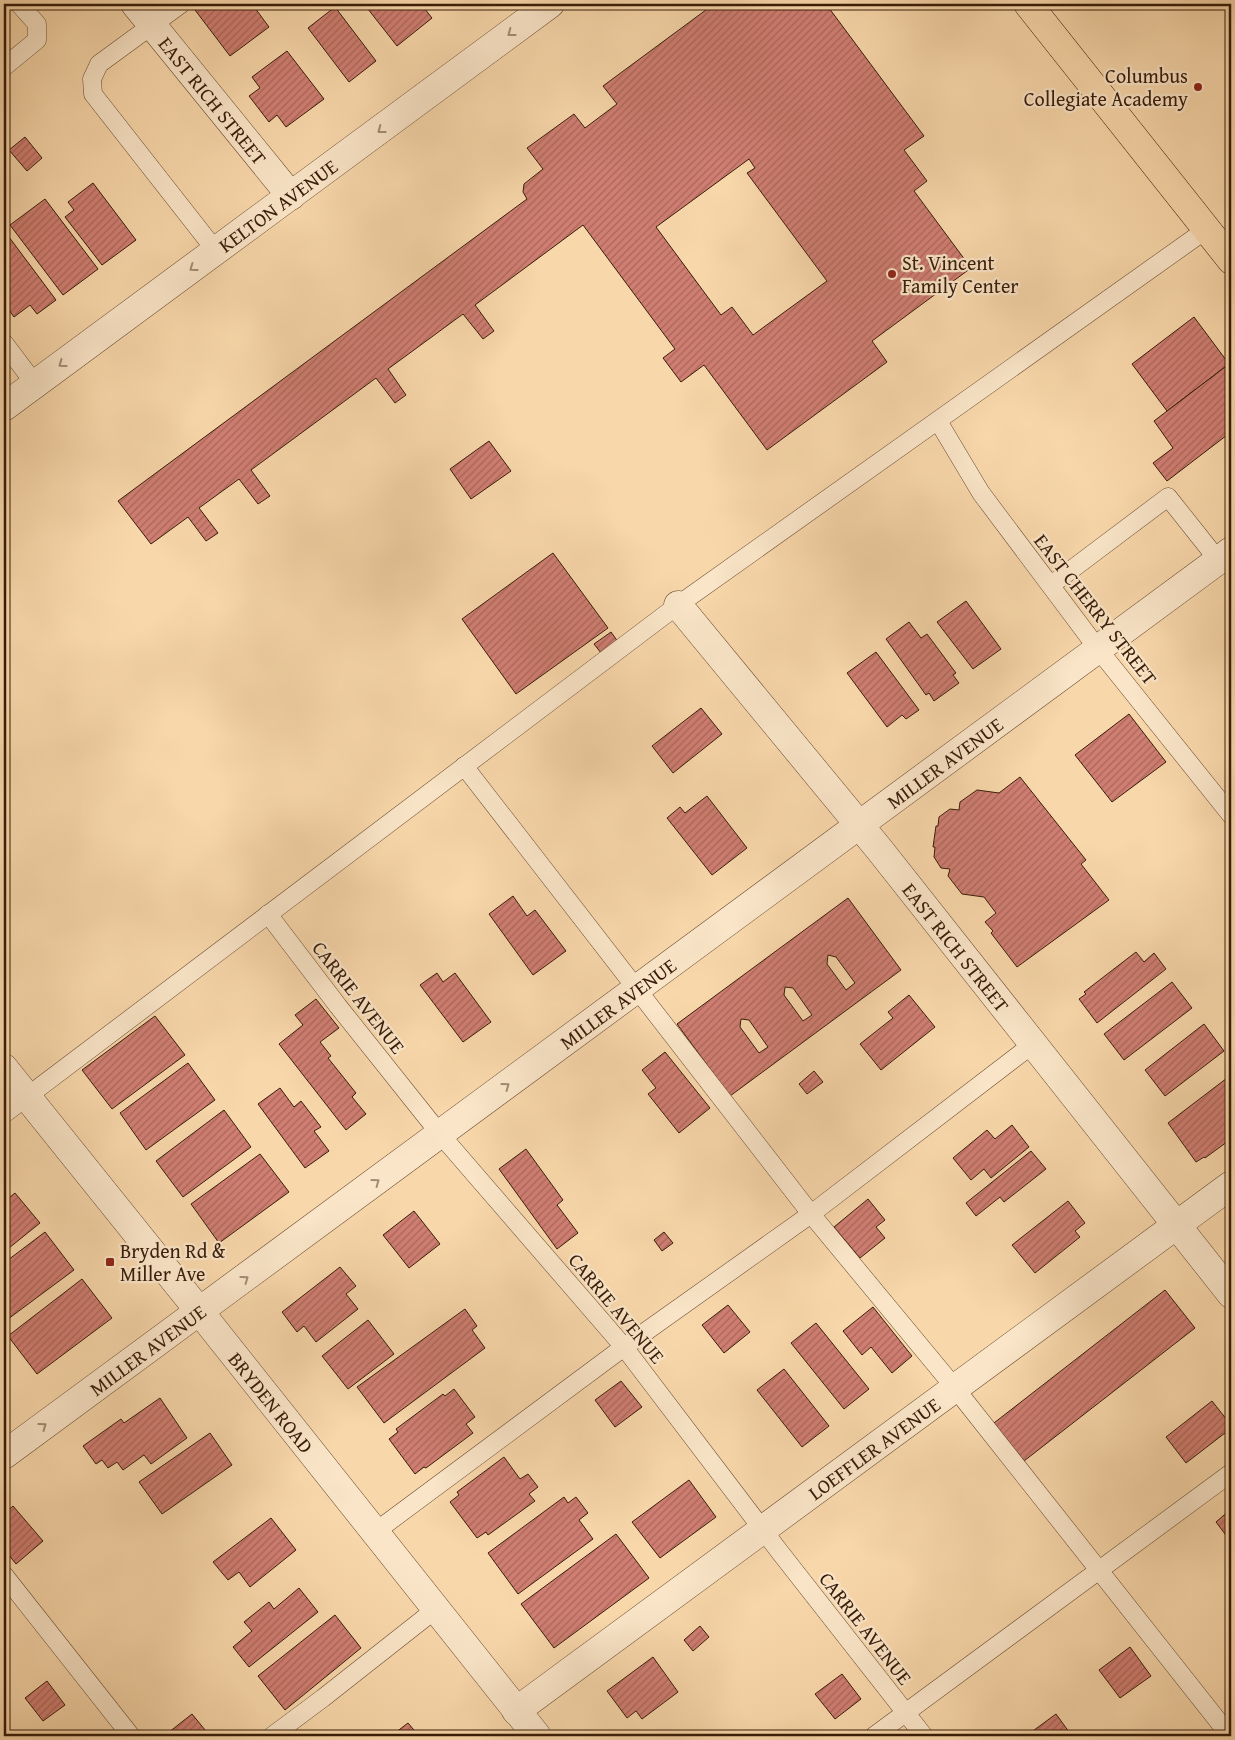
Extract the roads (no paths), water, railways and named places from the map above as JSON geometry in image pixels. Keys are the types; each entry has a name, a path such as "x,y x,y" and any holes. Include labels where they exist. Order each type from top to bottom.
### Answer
{"main road":[{"path":"1028,4 1231,260"}],"street":[{"name":"EAST RICH STREET","path":"135,4 291,196"},
{"name":"KELTON AVENUE","path":"4,407 550,4"},
{"name":"MILLER AVENUE","path":"4,1455 1225,556"},
{"name":"EAST RICH STREET","path":"678,605 859,825 1231,1294"},
{"name":"BRYDEN ROAD","path":"4,1068 537,1736"},
{"name":"LOEFFLER AVENUE","path":"516,1711 1231,1185"}],"lane":[{"path":"4,67 37,40 37,24 20,4"},
{"path":"181,4 99,64 92,79 93,94 216,251"},
{"path":"4,1114 678,605 1207,229"},
{"path":"4,343 35,384"},
{"name":"EAST CHERRY STREET","path":"938,421 981,493 1098,649 1231,815"},
{"path":"1050,584 1168,497 1225,556"},
{"path":"464,766 811,1214 955,1388 1230,1736"},
{"name":"CARRIE AVENUE","path":"268,914 344,1014 440,1134 624,1347 763,1530 924,1736"},
{"path":"375,1532 624,1347 811,1214 1032,1044"},
{"path":"874,1736 1231,1473"},
{"path":"4,1575 131,1736"},
{"path":"272,1736 436,1609"}],"place":[{"name":"Columbus Collegiate Academy","path":"1198,87"},
{"name":"St. Vincent Family Center","path":"892,274"},
{"name":"Bryden Rd & Miller Ave","path":"110,1262"}]}
